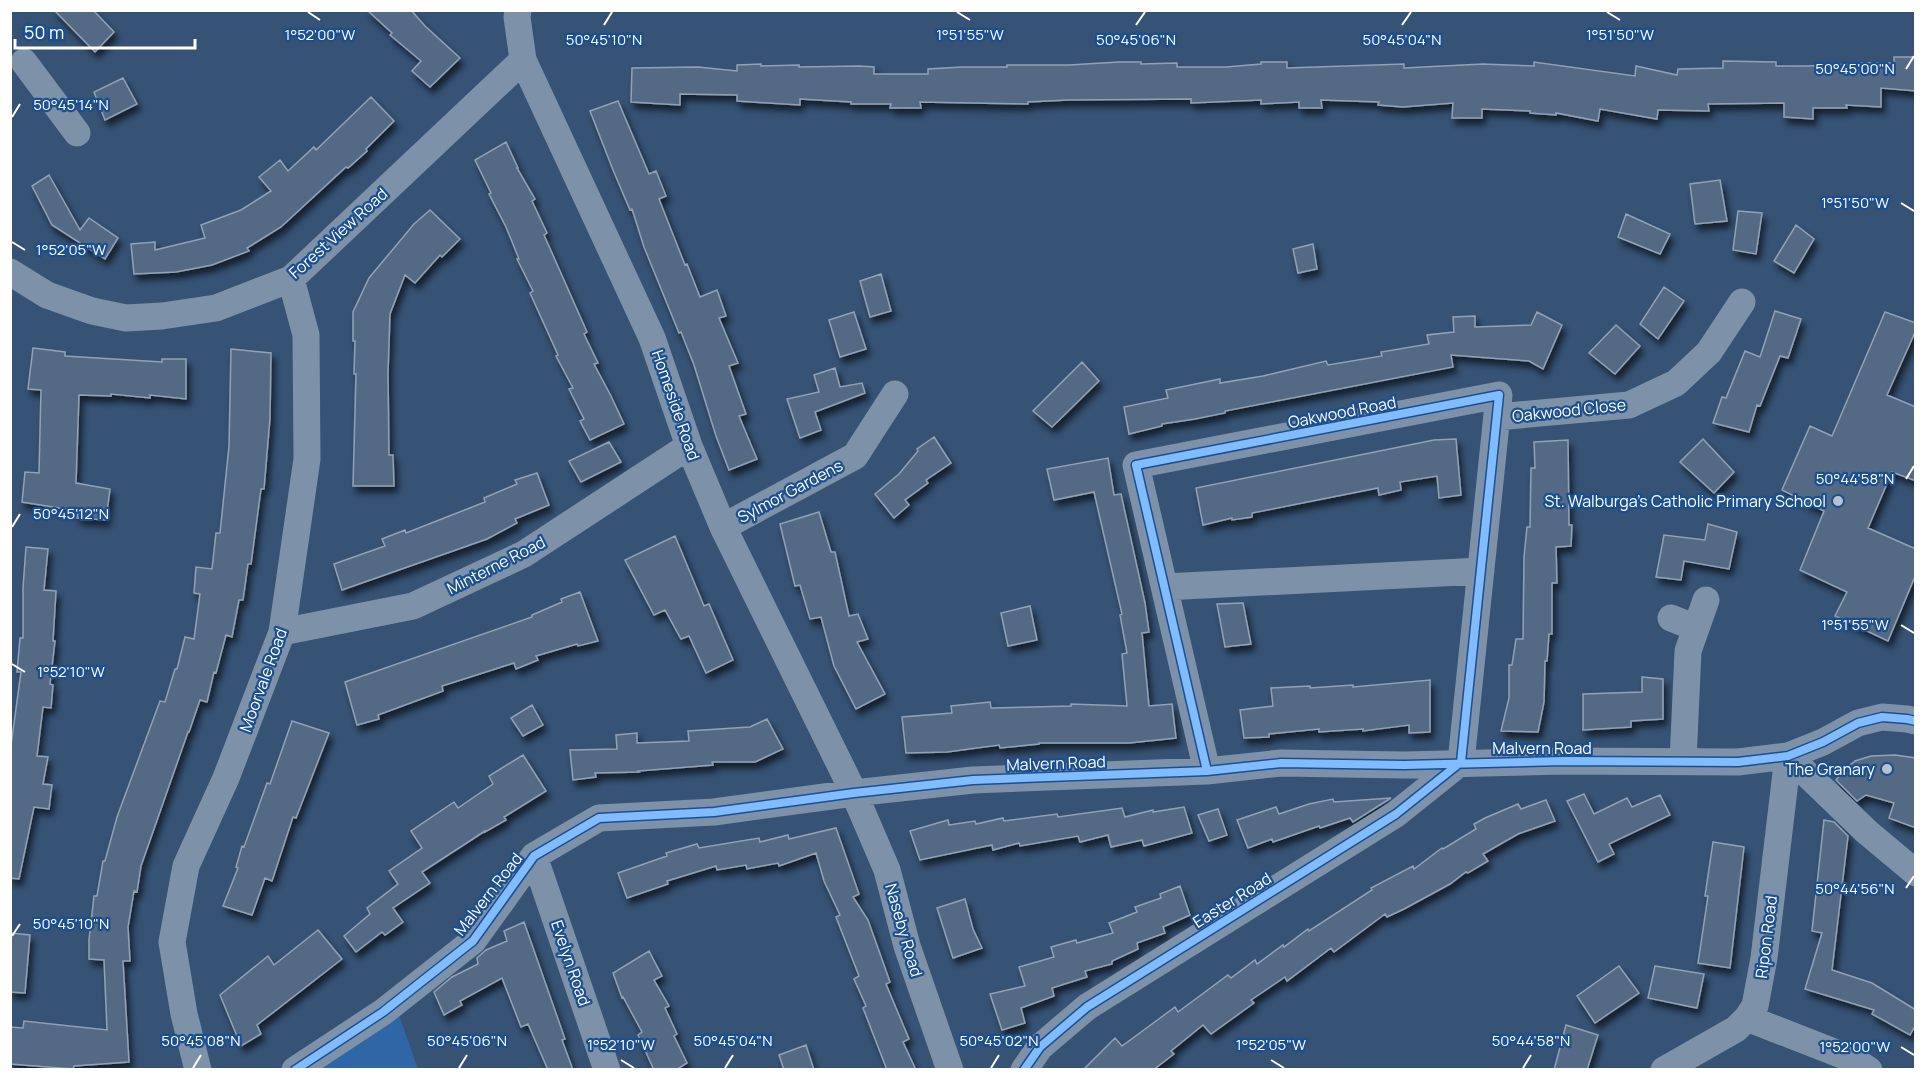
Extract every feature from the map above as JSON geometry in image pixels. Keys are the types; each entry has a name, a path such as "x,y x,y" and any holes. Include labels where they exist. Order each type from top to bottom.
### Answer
{"street":[{"name":"Homeside Road","path":"518,10 523,60 652,338 689,446 723,527 854,793"},
{"path":"15,58 77,133"},
{"name":"Forest View Road","path":"10,272 47,295 92,311 126,318 216,309 291,279 523,60"},
{"name":"Moorvale Road","path":"198,1070 183,1014 172,942 186,866 226,778 282,632 307,459 306,335 291,279"},
{"name":"Oakwood Close","path":"1497,417 1629,405 1676,383 1709,352 1742,302"},
{"name":"Sylmor Gardens","path":"723,527 855,456 895,394"},
{"name":"Oakwood Road","path":"1207,771 1136,465 1499,395 1461,762"},
{"name":"Minterne Road","path":"282,632 413,606 524,555 689,446"},
{"path":"1165,587 1481,571"},
{"path":"1683,761 1688,651 1706,600"},
{"path":"1671,618 1696,628"},
{"name":"Malvern Road","path":"295,1070 383,1012 473,941 534,856 599,818 714,812 974,780 1207,771 1281,763 1404,765 1461,762 1738,762 1788,756 1823,742 1858,723 1913,712"},
{"path":"1788,756 1867,831 1916,873"},
{"name":"Ripon Road","path":"1664,1070 1736,1029 1755,1006 1759,993 1788,756"},
{"name":"Easter Road","path":"1024,1070 1040,1047 1087,1006 1396,814 1461,762"},
{"name":"Naseby Road","path":"854,793 887,870 907,946 950,1070"},
{"name":"Evelyn Road","path":"534,856 607,1070"},
{"path":"1747,1018 1852,1059 1869,1070"}],"shaded area":[{"path":"398,1012 418,1069 313,1070"}],"building":[{"path":"54,10 93,10 114,32 95,52"},
{"path":"367,10 411,10 460,58 430,87 412,71 421,61 390,35 392,33"},
{"path":"1894,57 1916,57 1916,91 1881,88 1881,107 1846,105 1847,108 1813,108 1813,119 1784,117 1784,103 1708,104 1709,111 1658,110 1657,119 1600,109 1598,121 1556,113 1556,115 1530,113 1530,111 1482,109 1482,118 1452,118 1453,103 1403,107 1378,105 1379,102 1321,100 1322,108 1299,108 1299,102 1261,104 1261,100 1191,103 1191,99 1068,100 1028,102 1028,104 920,102 921,108 890,108 891,104 851,104 851,102 800,99 800,105 737,101 737,95 680,94 680,105 631,102 632,68 698,67 737,71 737,65 761,64 761,66 799,65 799,67 860,66 874,67 874,74 928,74 928,69 1119,62 1177,63 1177,67 1226,67 1261,64 1261,62 1287,62 1287,68 1404,64 1404,68 1483,64 1534,66 1534,62 1635,76 1636,66 1677,75 1678,69 1723,68 1723,61 1776,62 1776,66 1806,66 1894,63"},
{"path":"123,78 137,104 105,120 94,92"},
{"path":"371,97 394,121 366,149 367,151 348,168 346,167 281,227 247,248 249,251 212,265 176,272 134,274 131,244 155,242 155,250 205,238 201,225 241,210 271,191 259,177 280,160 288,171 314,147 316,150"},
{"path":"618,101 649,174 656,171 666,196 659,199 700,297 717,290 726,316 719,318 738,363 729,366 746,414 739,416 757,459 729,470 694,365 590,111"},
{"path":"506,142 517,168 535,199 532,201 547,233 544,235 587,332 584,334 598,363 594,364 624,424 590,440 580,421 584,419 569,389 573,388 556,356 558,355 530,293 533,291 475,160"},
{"path":"49,175 80,230 89,218 118,238 105,259 52,225 32,186"},
{"path":"1720,180 1727,221 1695,224 1690,184"},
{"path":"430,210 460,239 442,257 440,255 415,283 405,275 390,314 389,455 393,455 394,486 353,486 356,374 354,374 353,312 369,278 414,224"},
{"path":"1738,211 1762,213 1756,254 1733,250"},
{"path":"1626,214 1670,234 1660,254 1618,237"},
{"path":"1796,225 1814,239 1794,273 1774,261"},
{"path":"1313,244 1317,269 1298,273 1293,249"},
{"path":"881,274 891,311 870,317 860,281"},
{"path":"1664,287 1684,301 1658,339 1640,324"},
{"path":"1775,311 1801,319 1788,358 1780,356 1760,406 1757,405 1749,432 1713,423 1722,397 1726,398 1745,351 1760,357"},
{"path":"854,312 866,349 840,357 829,320"},
{"path":"1537,312 1562,325 1543,369 1529,361 1451,355 1453,367 1162,424 1162,426 1129,434 1124,407 1168,398 1166,390 1220,379 1220,383 1263,376 1326,361 1328,365 1382,356 1381,352 1429,344 1427,335 1454,332 1453,317 1475,316 1475,327 1531,325"},
{"path":"1885,312 1916,323 1916,330 1887,395 1916,407 1916,481 1892,472 1868,528 1916,549 1916,574 1888,641 1835,616 1847,592 1800,570 1824,511 1782,490 1810,426 1832,436"},
{"path":"1616,325 1640,346 1615,374 1589,353"},
{"path":"33,348 65,352 65,356 162,362 162,359 186,359 186,399 150,395 150,398 111,394 111,396 79,395 76,483 110,489 106,520 77,518 78,511 22,502 25,472 39,473 41,390 28,389"},
{"path":"231,349 271,353 270,418 264,489 261,489 251,564 248,564 243,600 239,600 232,637 226,635 207,702 200,700 141,866 137,892 134,891 128,927 130,961 123,961 129,1062 74,1066 73,1069 10,1064 10,1027 23,1028 24,1021 107,1030 104,960 89,959 94,896 97,896 103,861 105,861 117,817 160,701 165,702 185,637 194,639 200,594 194,593 196,567 212,569 216,533 220,533 229,446"},
{"path":"1082,362 1099,381 1052,427 1033,411"},
{"path":"835,368 840,387 862,383 865,393 815,412 821,430 800,438 787,399 819,392 814,375"},
{"path":"934,437 951,463 926,480 928,483 905,500 909,505 894,518 875,494 899,474 918,451 917,449"},
{"path":"1456,439 1461,495 1439,498 1437,476 1400,482 1401,490 1379,495 1378,488 1252,513 1252,517 1232,520 1232,518 1203,525 1196,488 1434,440"},
{"path":"1703,439 1734,472 1714,493 1680,462"},
{"path":"1568,440 1571,546 1556,547 1557,583 1552,583 1552,634 1549,634 1547,661 1545,661 1544,702 1538,732 1501,731 1509,698 1509,665 1512,665 1516,639 1523,639 1524,557 1527,527 1530,527 1531,468 1535,468 1534,442"},
{"path":"609,442 621,462 581,482 569,461"},
{"path":"1108,458 1114,495 1121,494 1145,603 1149,632 1142,633 1149,706 1172,704 1176,738 1129,743 1039,743 1000,748 999,745 947,752 906,753 902,717 952,713 951,706 990,702 991,708 1071,706 1071,704 1127,706 1122,654 1127,653 1120,615 1122,614 1094,492 1054,500 1047,469"},
{"path":"537,473 549,505 515,519 517,523 487,539 342,590 334,564 385,546 382,539 405,530 406,533 485,502 484,498 517,484 515,480"},
{"path":"819,512 831,552 835,552 849,616 858,614 868,639 857,642 885,694 856,709 834,666 821,617 810,619 800,585 795,586 780,524"},
{"path":"1708,524 1737,532 1729,569 1684,561 1681,580 1656,577 1664,535 1705,540"},
{"path":"675,536 704,606 709,604 733,660 706,673 689,636 681,639 665,610 654,615 625,560"},
{"path":"26,547 48,549 44,590 56,591 53,641 55,641 50,684 53,685 51,708 43,707 37,756 48,757 43,784 52,785 49,809 34,807 19,879 10,878 10,753 21,672 17,672 20,638 23,638"},
{"path":"580,592 598,641 578,646 577,644 536,656 538,660 516,669 514,663 442,686 443,691 378,715 379,719 357,725 345,682 532,617 562,602 561,599"},
{"path":"1243,603 1251,644 1225,647 1217,604"},
{"path":"1030,606 1037,640 1008,646 1001,613"},
{"path":"1642,677 1663,679 1663,719 1631,721 1631,727 1583,730 1583,694 1642,692"},
{"path":"1430,680 1430,732 1409,733 1409,725 1363,731 1363,729 1319,732 1319,729 1269,734 1269,737 1244,738 1240,710 1273,706 1271,688 1353,685 1353,687"},
{"path":"532,705 543,725 523,736 511,718"},
{"path":"767,719 783,749 755,762 712,762 713,765 639,772 595,773 596,777 573,780 570,750 617,749 616,735 637,733 637,743 689,741 688,731 750,727"},
{"path":"292,721 329,733 296,818 293,817 272,881 265,878 252,915 223,906 238,868 236,867 242,846 244,847 267,783 270,784"},
{"path":"523,755 546,791 504,817 506,820 422,872 430,883 393,908 403,922 385,935 382,932 356,952 344,936 370,914 367,908 398,884 389,871 422,848 411,831 454,802 458,808 493,784 489,776"},
{"path":"1895,755 1916,758 1916,828 1889,818 1894,803 1866,795 1857,801 1836,780 1855,761 1871,756"},
{"path":"1584,794 1594,814 1627,798 1632,807 1660,795 1670,815 1609,844 1614,854 1598,862 1567,801"},
{"path":"1391,798 1353,822 1350,818 1273,842 1272,839 1248,848 1237,820 1276,807 1279,814 1333,799 1334,802"},
{"path":"1546,800 1555,821 1518,834 1483,854 1488,861 1466,872 1450,884 1387,917 1385,914 1334,952 1331,948 1287,981 1285,977 1251,1000 1254,1003 1211,1034 1203,1025 1171,1051 1174,1054 1153,1070 1083,1070 1115,1038 1122,1046 1175,1007 1178,1012 1228,975 1231,978 1255,960 1257,964 1283,945 1284,947 1308,929 1309,931 1372,890 1371,888 1413,866 1414,869 1442,848 1476,829 1474,824 1518,804 1521,809"},
{"path":"1184,807 1192,833 1144,846 1142,840 1111,847 1108,835 1080,842 1078,836 1020,846 1019,843 993,850 992,845 920,860 910,831 948,820 949,825 975,821 976,824 1003,818 1004,821 1057,814 1058,817 1122,808 1125,817 1153,810 1153,812"},
{"path":"1218,809 1227,835 1209,841 1198,815"},
{"path":"1824,820 1834,822 1848,836 1832,970 1872,983 1916,1010 1916,1024 1910,1035 1872,1014 1874,1010 1805,989 1822,933 1812,931"},
{"path":"836,828 859,894 853,897 868,920 890,982 886,984 909,1039 903,1042 916,1070 887,1070 863,1008 866,1006 854,979 859,976 836,917 840,915 824,881 816,853 779,866 778,863 747,869 746,865 717,870 716,866 667,881 668,884 627,898 618,873 667,856 666,853 697,844 699,848 759,838 760,842 788,835 789,839"},
{"path":"1713,842 1744,847 1730,968 1698,963"},
{"path":"1180,886 1190,915 1163,927 1165,933 1137,943 1138,949 1112,961 1112,964 1085,971 1087,977 1052,988 1054,996 1021,1008 1025,1023 1002,1030 990,994 1025,986 1019,967 1054,957 1051,947 1076,940 1077,943 1113,933 1109,923 1137,912 1135,907 1161,898 1160,894"},
{"path":"965,899 973,929 982,948 953,958 937,908"},
{"path":"524,922 565,1039 562,1040 573,1070 548,1070 528,1024 521,1027 502,978 460,1001 462,1005 444,1015 434,992 452,977 478,964 477,958 486,950 507,941 504,931"},
{"path":"318,930 342,959 257,1025 261,1034 241,1046 220,995 268,956 274,965"},
{"path":"10,933 30,935 25,993 10,992"},
{"path":"649,951 662,976 654,980 669,1006 665,1008 677,1034 674,1036 687,1063 676,1070 654,1070 638,1035 642,1032 622,998 613,973"},
{"path":"1619,966 1639,993 1595,1023 1577,996"},
{"path":"1655,966 1704,974 1697,1008 1648,998"},
{"path":"1566,1025 1598,1035 1587,1070 1554,1070"},
{"path":"806,1045 814,1070 784,1070 779,1055"}],"cycle path":[{"path":"1024,1070 1040,1047 1087,1007 1396,814 1461,762 1499,395 1136,465 1207,771"},
{"path":"295,1070 383,1012 473,941 534,856 599,818 714,812 973,780 1207,771 1281,763 1404,765 1563,761 1738,762 1788,756 1823,742 1858,723 1882,717 1916,721"}],"place":[{"name":"St. Walburga's Catholic Primary School","path":"1838,501"},
{"name":"The Granary","path":"1887,769"}]}
